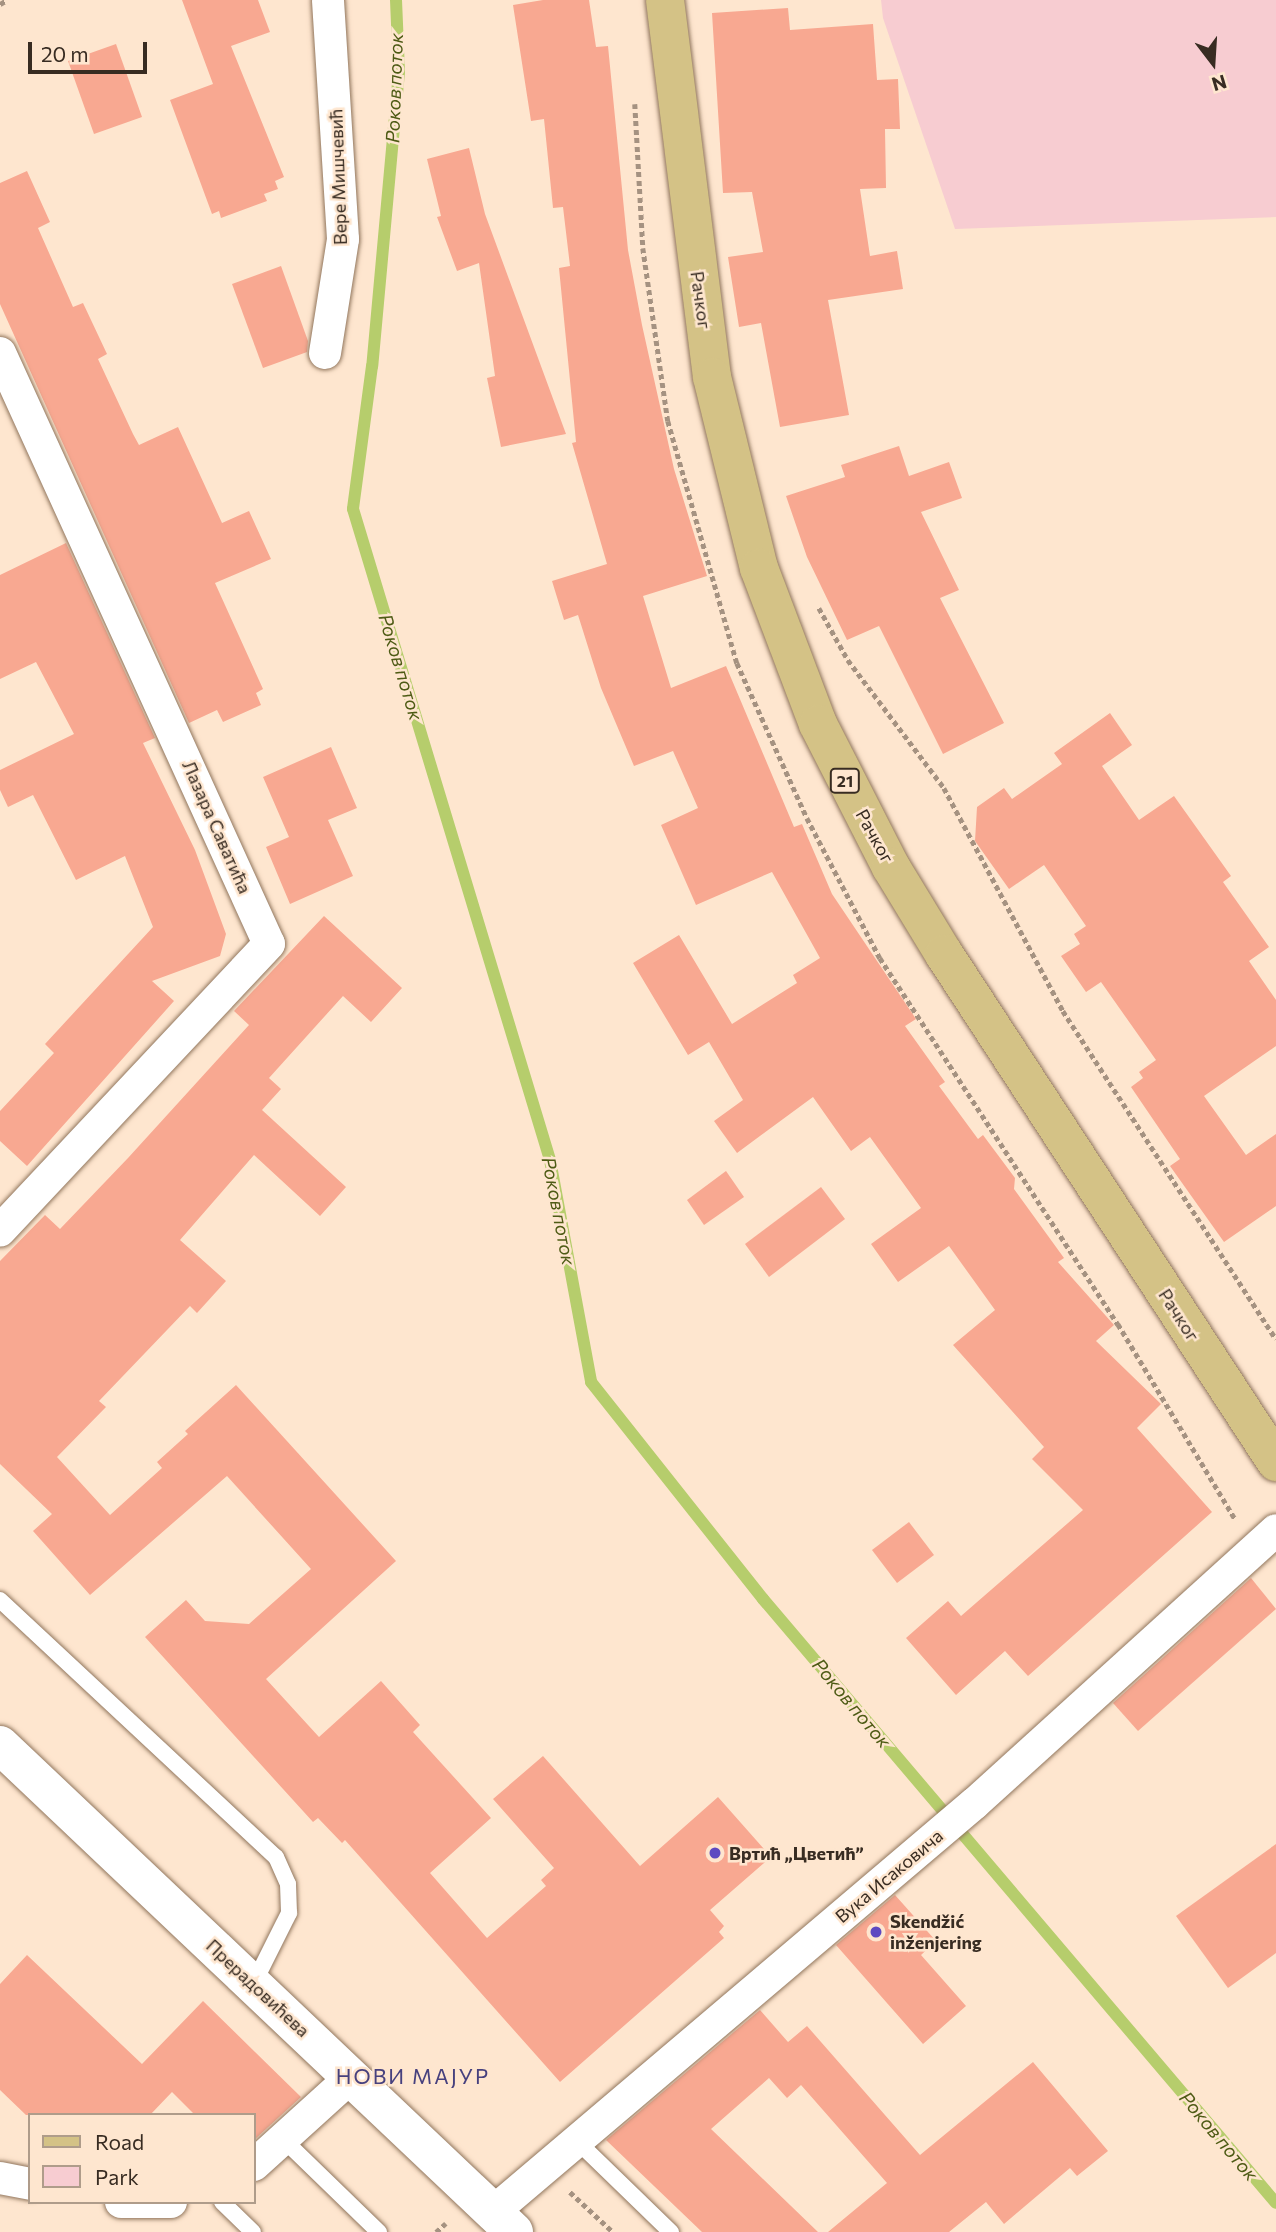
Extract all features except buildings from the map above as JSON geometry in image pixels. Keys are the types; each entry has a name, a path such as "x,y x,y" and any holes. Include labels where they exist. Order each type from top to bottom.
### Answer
{"main road":[{"name":"Рачког","path":"666,0 712,377 759,568 808,701 850,791 944,954 1276,1462"},
{"name":"Прерадовићева","path":"0,1745 504,2222"}],"street":[{"name":"Вере Мишчевић","path":"325,353 343,239 328,0"},
{"name":"Лазара Саватића","path":"0,353 269,944 0,1230"},
{"name":"Вука Исаковича","path":"504,2222 545,2168 975,1803 1276,1530"},
{"path":"256,2163 285,2141 351,2077"},
{"path":"0,2178 28,2184"}],"lane":[{"path":"0,1600 276,1857 288,1884 289,1913 254,1983"},
{"path":"285,2141 379,2232"},
{"path":"577,2141 671,2232"},
{"path":"224,2204 253,2232"}],"path":[{"path":"0,4 7,0"},
{"path":"817,603 848,660 944,788 1063,1011 1276,1339"},
{"path":"545,2168 613,2232"},
{"path":"436,2232 446,2223"}],"green space":[{"path":"881,0 1276,0 1276,217 955,229 883,18"}],"waterway":[{"name":"Роков поток","path":"396,0 399,72 372,366 353,509 550,1160 591,1382 763,1599 1276,2203"}],"place":[{"name":"Вртић „Цветић”","path":"715,1853"},
{"name":"Skendžić inženjering","path":"876,1932"}],"district":[{"name":"НОВИ МАЈУР","path":"413,2076"}]}
